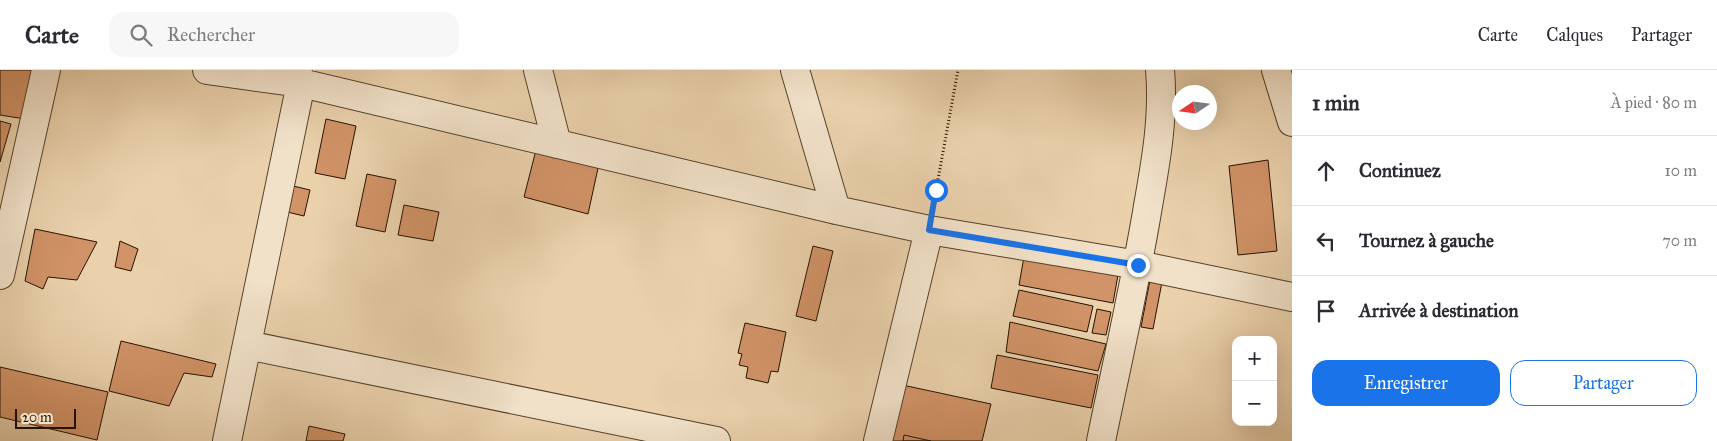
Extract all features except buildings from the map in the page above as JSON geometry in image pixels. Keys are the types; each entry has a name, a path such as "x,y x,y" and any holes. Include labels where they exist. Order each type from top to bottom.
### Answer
{"street":[{"path":"0,275 46,70"},
{"path":"207,70 299,77 557,144 836,210 929,230 1138,265 1292,297"},
{"path":"538,70 557,144"},
{"path":"794,70 836,210"},
{"path":"1101,441 1138,265 1158,144 1162,94 1160,70"},
{"path":"1276,70 1292,122"},
{"path":"227,441 299,77"},
{"path":"878,441 929,230"},
{"path":"247,345 716,441"}],"path":[{"path":"929,230 958,70"}],"route":[{"path":"936,190 929,230 1138,265"}]}
